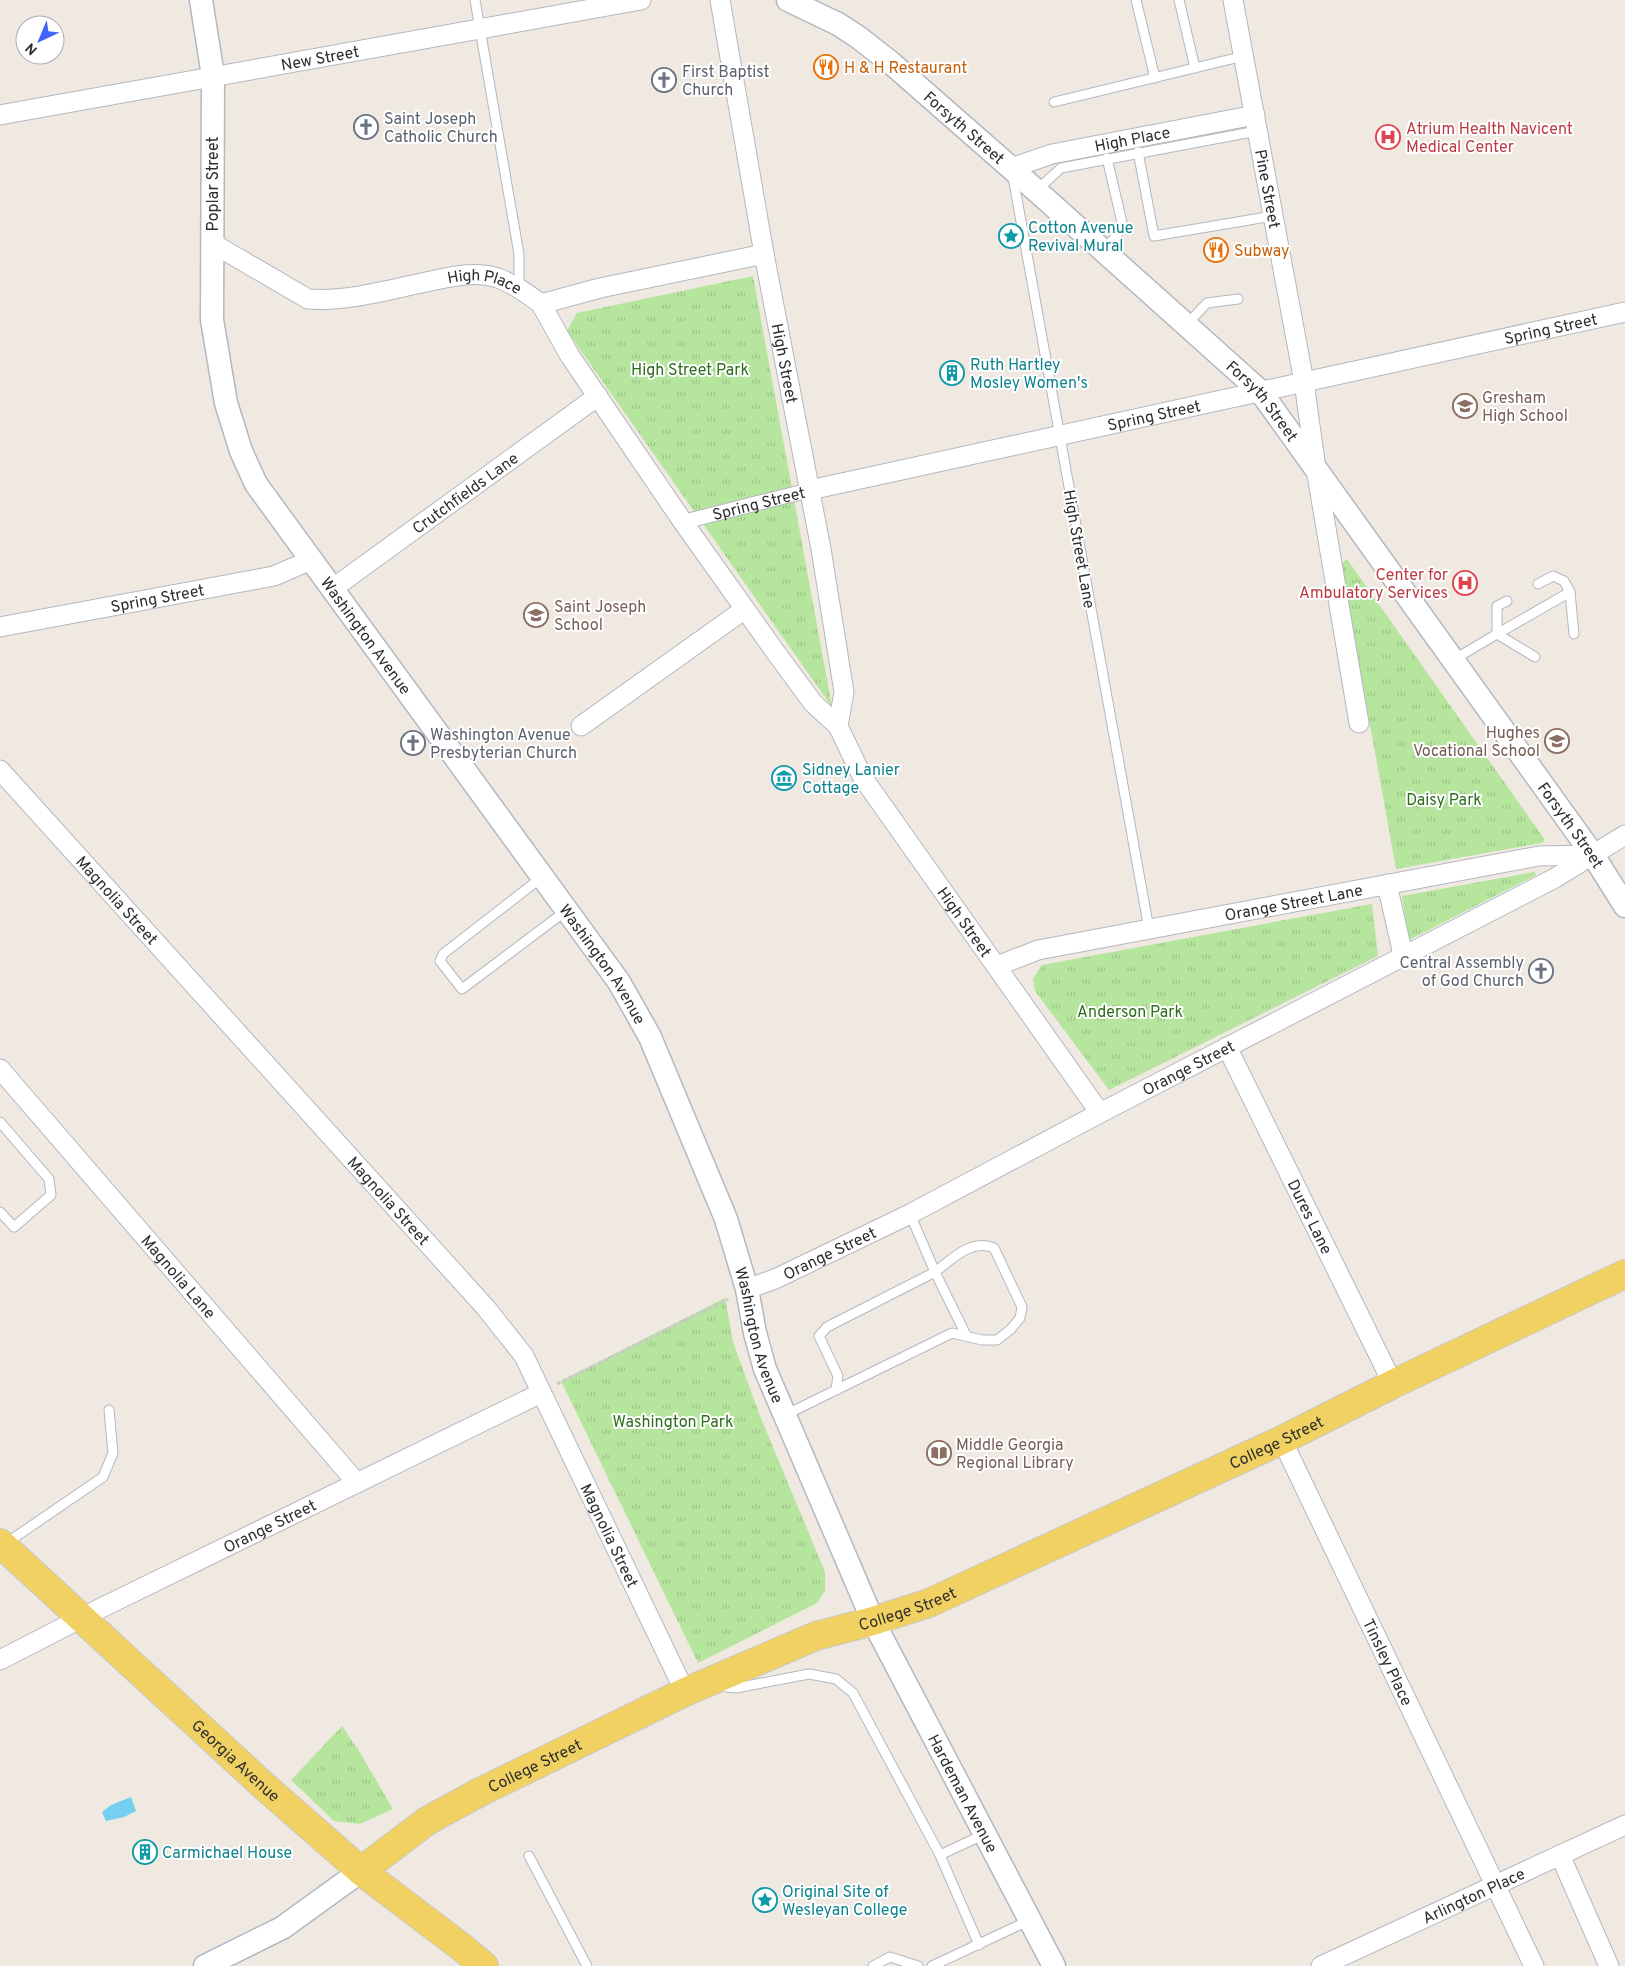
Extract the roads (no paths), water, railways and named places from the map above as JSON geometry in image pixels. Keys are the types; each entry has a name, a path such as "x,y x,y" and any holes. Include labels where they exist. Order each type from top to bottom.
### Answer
{"main road":[{"name":"College Street","path":"361,1871 436,1816 480,1792 694,1689 816,1636 874,1621 929,1603 1282,1440 1393,1384 1625,1274"},
{"name":"Georgia Avenue","path":"1,1544 264,1786 361,1871 470,1960"}],"street":[{"name":"Poplar Street","path":"201,0 213,76 212,320 220,368"},
{"name":"New Street","path":"0,115 641,0"},
{"name":"High Street","path":"720,0 764,254 810,490 844,692 838,726"},
{"name":"Forsyth Street","path":"788,0 838,24 890,62 1036,190 1260,392 1593,855 1625,906"},
{"name":"Pine Street","path":"1233,0 1304,382 1316,469"},
{"name":"High Place","path":"1011,168 1052,154 1256,123"},
{"name":"High Place","path":"212,243 308,299 323,300 347,298 468,274 497,278 519,288 541,304 600,288 764,254"},
{"name":"High Street","path":"541,304 570,356 684,522 813,702 838,726 863,778 1100,1113"},
{"name":"Spring Street","path":"684,522 810,490 1625,312"},
{"name":"Washington Avenue","path":"220,368 226,403 241,451 256,484 619,982 650,1037 726,1219 747,1289 755,1333 765,1368 874,1621"},
{"name":"Crutchfields Lane","path":"332,590 598,396"},
{"path":"1316,469 1359,722"},
{"name":"Spring Street","path":"0,627 274,576 311,560"},
{"path":"581,726 745,609"},
{"name":"Magnolia Street","path":"0,770 486,1308 524,1356 541,1393 694,1689"},
{"name":"Orange Street","path":"747,1289 775,1278 910,1214 1403,955 1555,878 1625,835"},
{"name":"Orange Street Lane","path":"997,966 1038,950 1388,884 1539,856 1593,855"},
{"path":"1388,884 1403,955"},
{"name":"Dures Lane","path":"1227,1048 1393,1384"},
{"name":"Magnolia Lane","path":"0,1069 357,1483"},
{"name":"Orange Street","path":"0,1660 81,1618 541,1393"},
{"name":"Tinsley Place","path":"1282,1440 1534,1966"},
{"name":"Hardeman Avenue","path":"874,1621 1054,1966"},
{"name":"Arlington Place","path":"1321,1966 1625,1824"},
{"path":"1560,1855 1609,1966"},
{"name":"College Street","path":"205,1966 282,1928 361,1871"}],"lane":[{"path":"475,0 520,254 519,288"},
{"path":"1136,0 1155,78"},
{"path":"1179,0 1195,68"},
{"path":"1054,102 1244,56"},
{"path":"1036,190 1061,168 1138,152 1256,123"},
{"path":"1138,152 1154,236 1273,216"},
{"path":"1104,251 1123,227 1107,158"},
{"name":"High Street Lane","path":"1011,168 1149,929"},
{"path":"1186,325 1207,303 1238,299"},
{"path":"1538,584 1552,576 1564,580 1570,592 1574,634"},
{"path":"1453,660 1570,592"},
{"path":"1497,634 1497,606 1507,601"},
{"path":"1497,634 1535,656"},
{"path":"542,877 443,954 440,961 462,988 566,910"},
{"path":"0,1122 49,1179 51,1195 14,1227 0,1212"},
{"path":"910,1214 935,1272 966,1335"},
{"path":"785,1415 836,1390 952,1333 982,1340 997,1340 1011,1329 1020,1318 1022,1307 1016,1290 994,1248 986,1244 968,1247 935,1272 827,1327 819,1336 838,1376 836,1390"},
{"path":"1,1544 103,1476 113,1453 109,1410"},
{"path":"694,1689 736,1688 810,1674 836,1679 853,1694 940,1855 979,1945"},
{"path":"940,1855 985,1834"},
{"path":"529,1856 587,1966"},
{"path":"932,1966 1030,1920"},
{"path":"873,1966 890,1957 918,1966"}],"water":[{"path":"131,1797 136,1811 124,1817 106,1821 102,1812 111,1805"}],"place":[{"name":"H & H Restaurant","path":"826,67"},
{"name":"First Baptist Church","path":"664,80"},
{"name":"Saint Joseph Catholic Church","path":"366,127"},
{"name":"Atrium Health Navicent Medical Center","path":"1388,137"},
{"name":"Cotton Avenue Revival Mural","path":"1011,236"},
{"name":"Subway","path":"1216,250"},
{"name":"Ruth Hartley Mosley Women's","path":"952,373"},
{"name":"Gresham High School","path":"1465,406"},
{"name":"Center for Ambulatory Services","path":"1465,583"},
{"name":"Saint Joseph School","path":"536,615"},
{"name":"Hughes Vocational School","path":"1557,741"},
{"name":"Washington Avenue Presbyterian Church","path":"413,743"},
{"name":"Sidney Lanier Cottage","path":"784,778"},
{"name":"Central Assembly of God Church","path":"1541,971"},
{"name":"Middle Georgia Regional Library","path":"939,1453"},
{"name":"Carmichael House","path":"145,1852"},
{"name":"Original Site of Wesleyan College","path":"765,1900"}],"park label":[{"name":"High Street Park","path":"690,369"},
{"name":"Daisy Park","path":"1444,799"},
{"name":"Anderson Park","path":"1130,1011"},
{"name":"Washington Park","path":"673,1421"}]}
